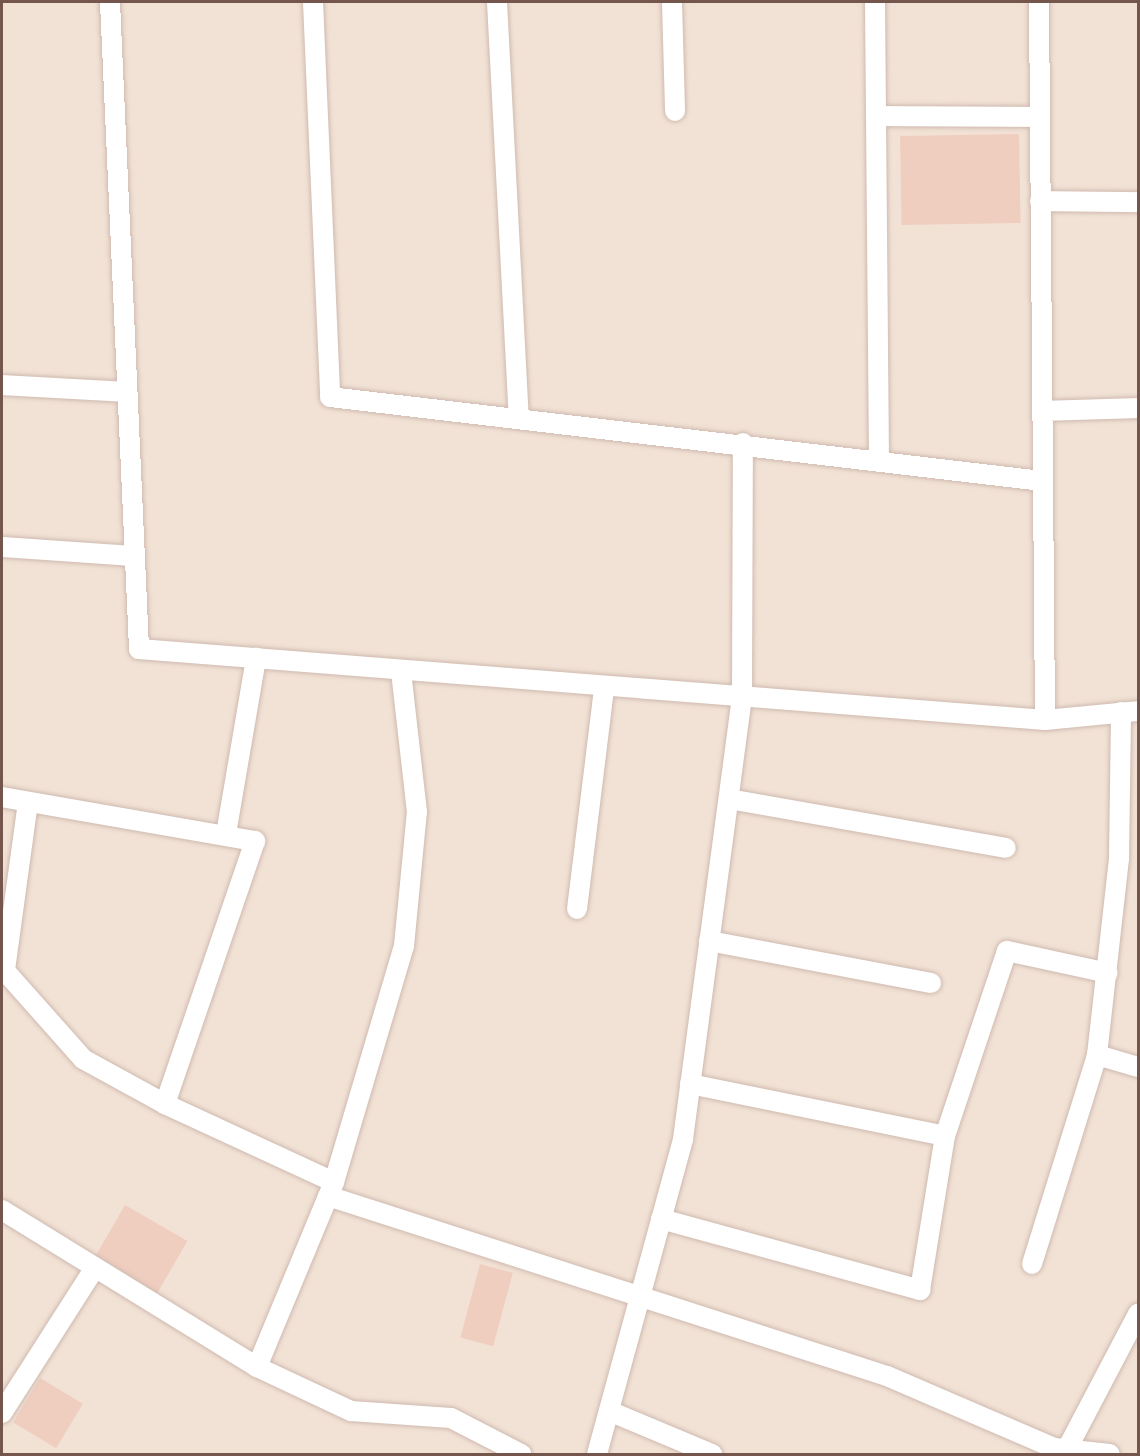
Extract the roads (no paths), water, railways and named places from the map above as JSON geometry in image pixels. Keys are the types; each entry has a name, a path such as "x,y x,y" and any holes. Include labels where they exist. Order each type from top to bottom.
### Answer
{"street":[{"path":"110,2 139,649 742,699 1045,720 1130,711 1108,973 1097,1054 1032,1264"},
{"path":"313,2 330,397 879,458 1042,481"},
{"path":"497,2 519,418"},
{"path":"672,2 675,111"},
{"path":"875,2 879,458"},
{"path":"1039,2 1045,720"},
{"path":"876,116 1040,117"},
{"path":"1040,201 1138,202"},
{"path":"2,385 127,392"},
{"path":"1042,411 1138,408"},
{"path":"597,1455 662,1219 690,1084 742,699 743,442"},
{"path":"2,547 134,556"},
{"path":"226,834 256,658"},
{"path":"257,1367 331,1189 404,946 417,812 401,671"},
{"path":"577,909 604,687"},
{"path":"2,797 226,834 255,841 165,1104"},
{"path":"729,799 1006,848"},
{"path":"28,802 4,971 83,1059 331,1189 887,1376 1066,1449 1110,1455"},
{"path":"710,941 931,983"},
{"path":"662,1219 920,1290 945,1136 1007,951 1108,973"},
{"path":"1097,1054 1138,1067"},
{"path":"690,1084 945,1136"},
{"path":"2,1210 94,1269 257,1367 351,1411 451,1418 521,1455"},
{"path":"2,1413 94,1269"},
{"path":"1066,1449 1138,1314"},
{"path":"609,1411 712,1455"}]}
